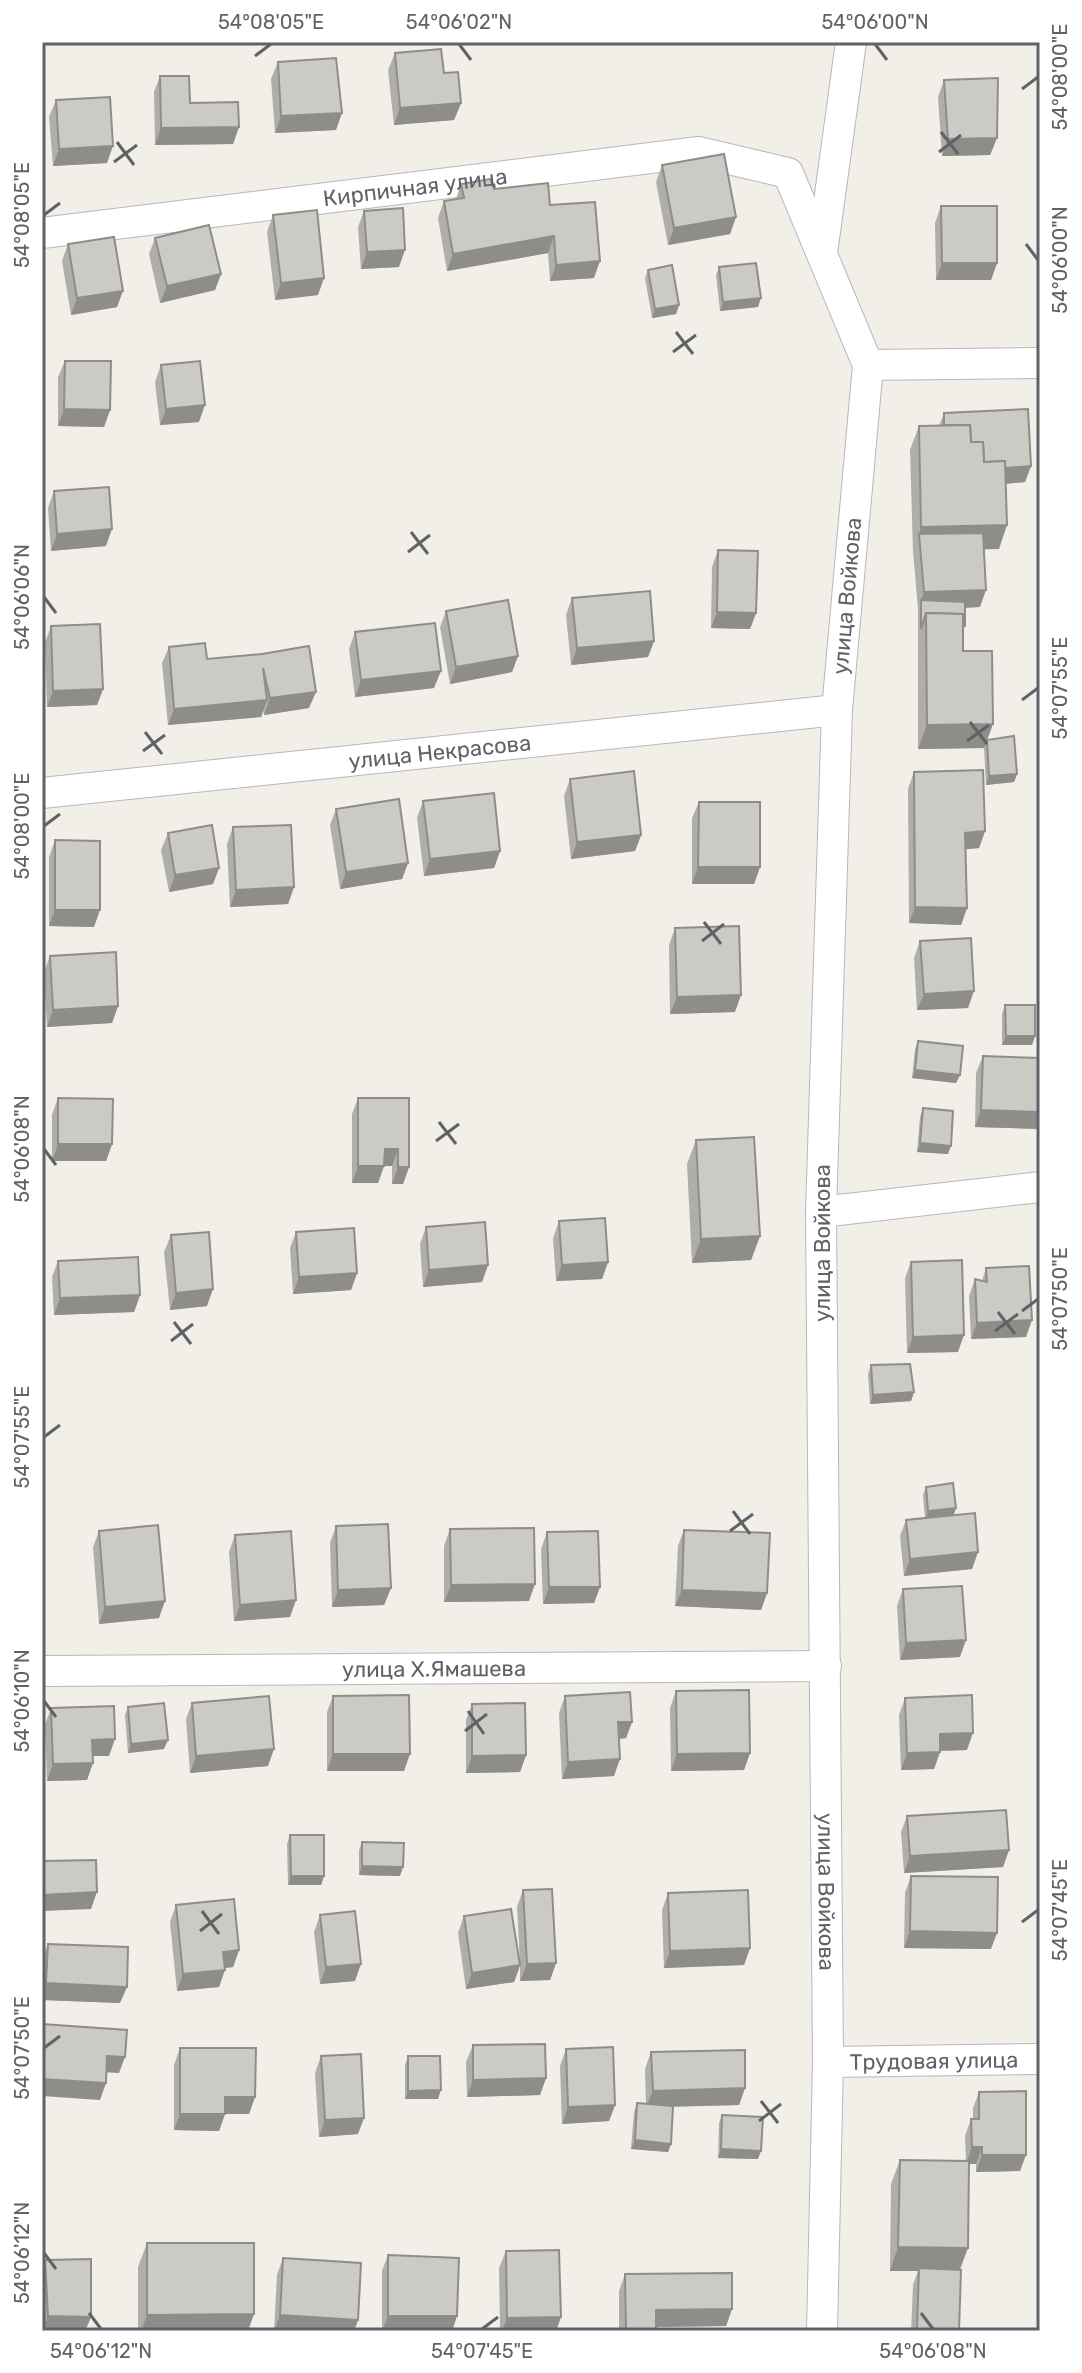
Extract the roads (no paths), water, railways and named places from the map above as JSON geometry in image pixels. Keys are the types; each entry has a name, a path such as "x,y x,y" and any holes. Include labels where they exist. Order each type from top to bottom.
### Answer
{"street":[{"path":"822,255 851,42"},
{"name":"Кирпичная улица","path":"42,233 699,152 788,173"},
{"name":"улица Войкова","path":"788,173 868,365 837,710 821,1212 828,2062 822,2331"},
{"path":"868,365 1040,363"},
{"name":"улица Некрасова","path":"42,793 837,710"},
{"path":"821,1212 1040,1187"},
{"name":"улица Х.Ямашева","path":"42,1671 826,1666"},
{"name":"Трудовая улица","path":"828,2062 1040,2059"}]}
